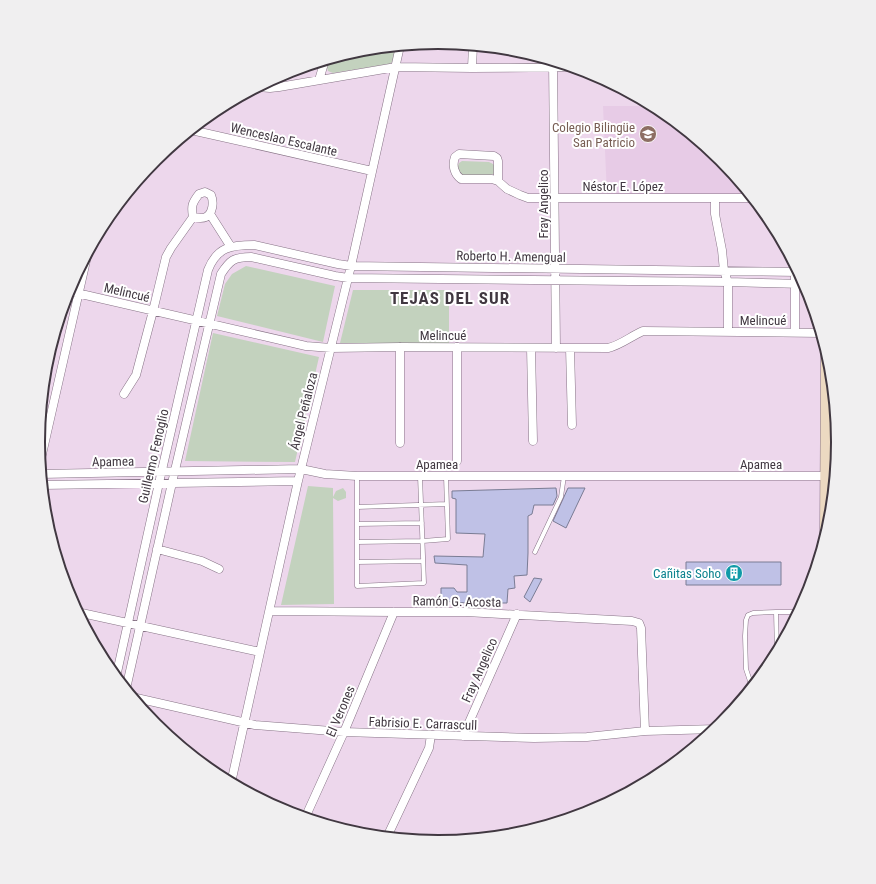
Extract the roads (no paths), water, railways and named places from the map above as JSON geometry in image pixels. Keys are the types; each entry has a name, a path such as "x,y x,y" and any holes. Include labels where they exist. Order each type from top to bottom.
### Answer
{"street":[{"name":"Ángel Peñaloza","path":"232,777 298,481 351,266 399,51"},
{"path":"472,68 473,51"},
{"path":"269,88 396,67 472,68 547,64"},
{"path":"319,80 323,66"},
{"name":"Fray Angelico","path":"553,66 556,348"},
{"name":"Wenceslao Escalante","path":"197,131 372,171"},
{"path":"459,154 494,156 498,161 498,181 461,179 455,172 455,157 459,154"},
{"name":"Néstor E. López","path":"498,181 507,189 520,196 528,198 746,198"},
{"path":"124,394 136,375 166,257 193,217 193,202 199,194 204,192 212,196 213,200 210,214 201,218 193,217"},
{"path":"715,198 714,214 722,250 724,271 728,282 728,332"},
{"path":"210,214 228,248"},
{"name":"Roberto H. Amengual","path":"228,248 243,245 254,245 351,266 724,271 791,270"},
{"name":"Guillermo Fenoglio","path":"118,669 161,472 208,270 211,261 218,253 228,248"},
{"name":"Roberto H. Amengual","path":"234,260 241,257 251,257 348,278 796,283"},
{"name":"Guillermo Fenoglio","path":"127,683 157,548 221,274 227,264 234,260"},
{"path":"45,440 82,277"},
{"path":"796,283 796,332"},
{"name":"Melincué","path":"75,292 306,346 331,348 608,348 616,346 635,334 643,331 816,333"},
{"path":"400,347 400,443"},
{"path":"457,347 457,461"},
{"path":"531,348 532,441"},
{"path":"570,348 572,425"},
{"name":"Apamea","path":"46,474 301,469 325,474 357,476 829,476"},
{"name":"Apamea","path":"47,485 298,481"},
{"path":"157,548 202,561 219,569"},
{"name":"Ramón G. Acosta","path":"270,611 466,612 632,621 639,623 641,628 645,731"},
{"name":"El Verones","path":"308,812 344,732 394,612"},
{"path":"85,614 260,652"},
{"name":"Fray Angelico","path":"463,736 517,614"},
{"name":"Fabrisio E. Carrascull","path":"141,699 255,725 344,732 534,738 587,737 645,731 707,728"},
{"path":"389,832 429,748 431,735"}],"lane":[{"path":"357,476 357,586 424,583 420,476"},
{"path":"357,542 448,539 446,476"},
{"path":"535,552 561,497 564,476"},
{"path":"357,507 447,504"},
{"path":"357,524 422,523"},
{"path":"357,562 423,561"},
{"path":"776,612 777,641"},
{"path":"750,681 746,670 745,636 746,620 748,615 753,613 792,612"}],"place":[{"name":"Colegio Bilingüe San Patricio","path":"648,134"},
{"name":"Cañitas Soho","path":"734,573"}],"district":[{"name":"TEJAS DEL SUR","path":"450,298"}]}
